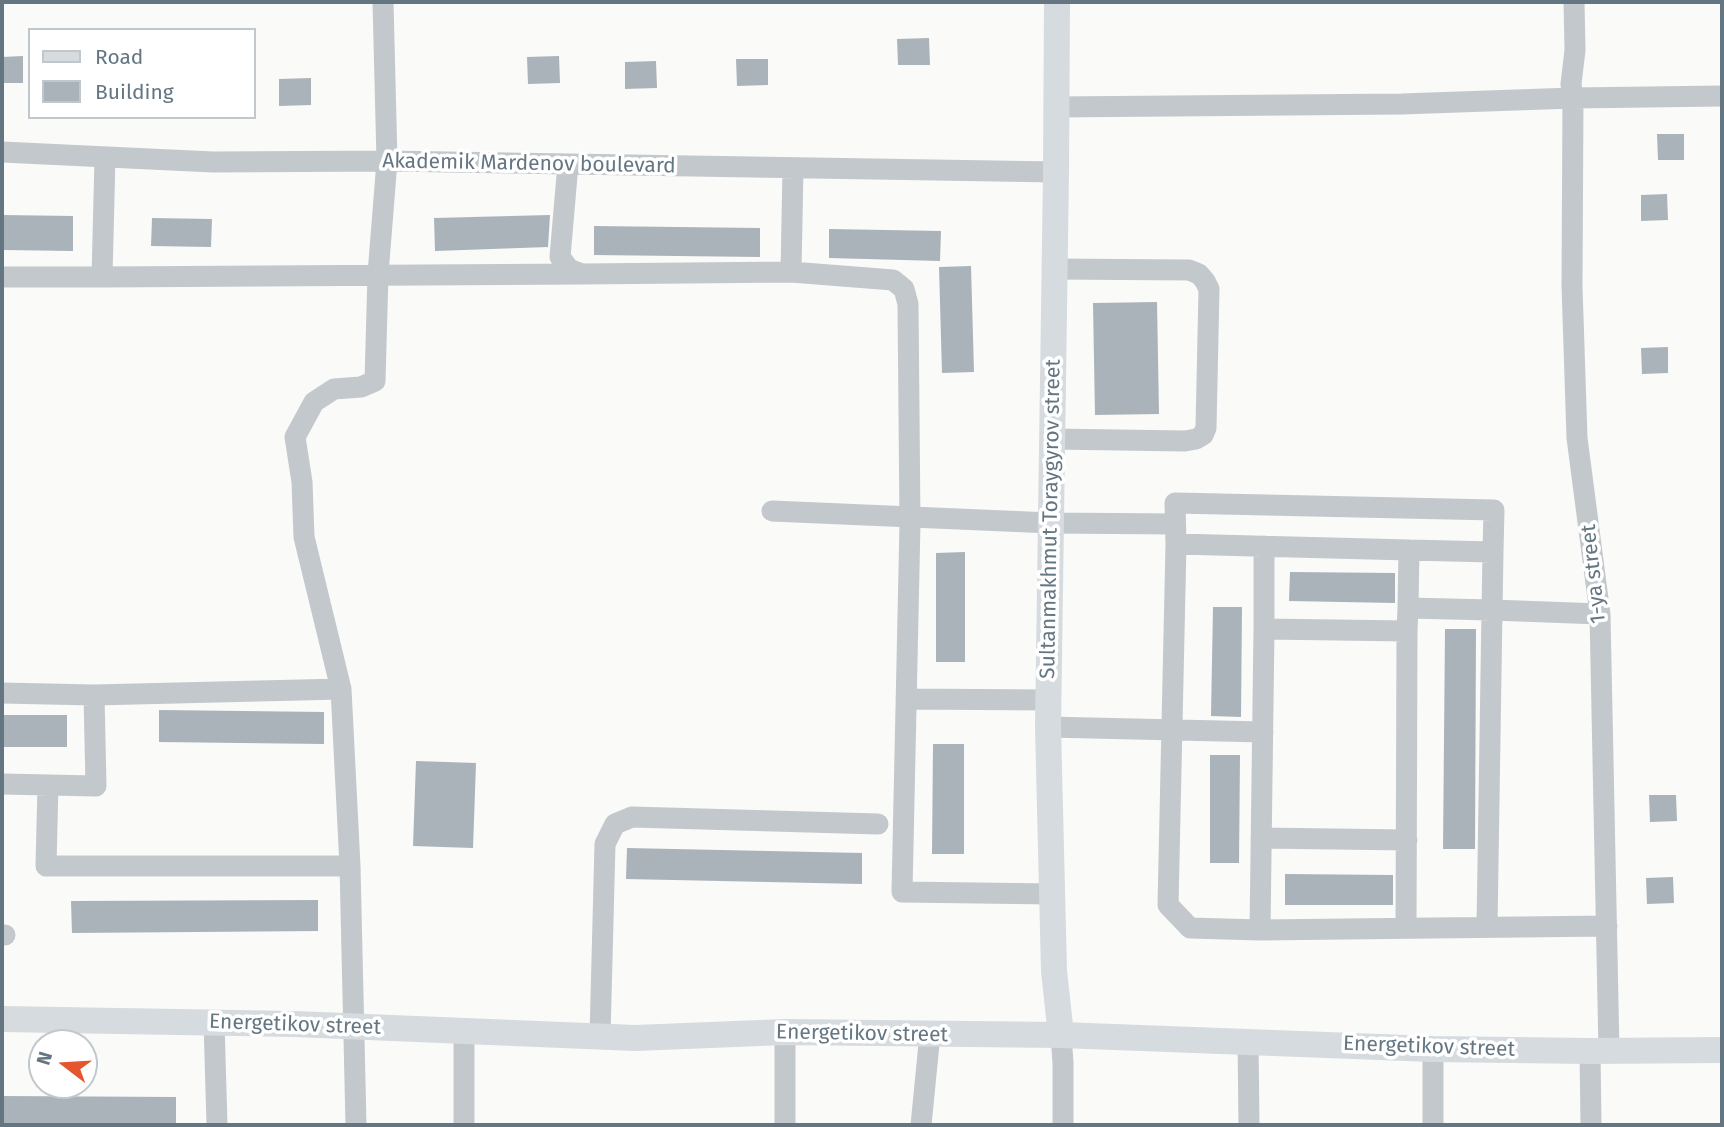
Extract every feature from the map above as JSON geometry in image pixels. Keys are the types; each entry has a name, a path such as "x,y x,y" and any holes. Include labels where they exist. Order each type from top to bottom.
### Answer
{"main road":[{"name":"Sultanmakhmut Toraygyrov street","path":"1057,2 1048,727 1054,971 1061,1035"},
{"name":"Energetikov street","path":"2,1019 295,1024 635,1038 785,1032 1061,1035 1433,1049 1722,1050"}],"street":[{"path":"356,1125 350,866 341,689 304,537 302,482 295,437 314,402 334,389 361,387 375,381 378,274 387,161 383,2"},
{"name":"1-ya street","path":"1574,2 1575,50 1571,83 1572,286 1577,438 1600,614 1607,926 1591,1125"},
{"path":"1056,107 1402,104 1722,96"},
{"name":"Akademik Mardenov boulevard","path":"2,152 214,162 387,161 1056,172"},
{"path":"102,277 105,157"},
{"path":"568,164 560,257 569,270 582,274"},
{"path":"791,272 793,168"},
{"path":"1052,439 1185,441 1203,435 1206,428 1209,289 1199,274 1189,270 1055,269"},
{"path":"2,277 791,272 893,280 904,289 908,304 910,517 902,892 1053,894"},
{"path":"1488,927 1493,510 1175,503 1168,905 1190,928 1260,930 1607,926"},
{"path":"772,511 1051,523 1175,534 1264,546 1493,552"},
{"path":"1260,930 1264,546"},
{"path":"1406,928 1409,550"},
{"path":"1408,608 1600,614"},
{"path":"1264,629 1407,631"},
{"path":"2,693 94,695 341,689"},
{"path":"2,784 96,786 94,695"},
{"path":"906,699 1048,701"},
{"path":"1048,727 1262,732"},
{"path":"48,785 46,866 350,866"},
{"path":"600,1036 605,844 615,824 632,817 878,824"},
{"path":"1261,838 1407,840"},
{"path":"214,1022 217,1125"},
{"path":"464,1030 464,1125"},
{"path":"785,1032 785,1125"},
{"path":"921,1125 930,1034"},
{"path":"1061,1035 1063,1125"},
{"path":"1248,1041 1249,1125"},
{"path":"1433,1049 1433,1125"}],"building":[{"path":"929,38 930,65 898,65 897,39"},
{"path":"23,56 23,83 2,83 2,57"},
{"path":"559,56 560,83 528,84 527,57"},
{"path":"736,59 768,59 768,85 737,86"},
{"path":"656,61 657,88 625,89 625,62"},
{"path":"311,78 311,105 279,106 279,79"},
{"path":"1657,134 1684,134 1684,160 1658,160"},
{"path":"1667,194 1668,220 1641,221 1641,195"},
{"path":"2,215 73,216 73,251 2,250"},
{"path":"550,215 548,247 435,251 434,218"},
{"path":"152,218 212,219 211,247 151,246"},
{"path":"594,226 760,228 760,257 594,255"},
{"path":"829,229 941,231 940,261 829,258"},
{"path":"971,266 974,372 942,373 939,267"},
{"path":"1157,302 1159,414 1095,415 1093,303"},
{"path":"1668,347 1668,373 1642,374 1641,348"},
{"path":"965,552 965,662 936,662 936,553"},
{"path":"1290,572 1395,573 1395,603 1289,601"},
{"path":"1213,607 1242,607 1241,717 1211,716"},
{"path":"1445,629 1476,629 1475,849 1443,849"},
{"path":"159,710 324,712 324,744 159,742"},
{"path":"2,715 67,715 67,747 2,747"},
{"path":"933,744 964,744 964,854 932,854"},
{"path":"1210,755 1240,755 1239,863 1210,863"},
{"path":"416,761 476,763 473,848 413,846"},
{"path":"1649,795 1676,795 1677,821 1650,822"},
{"path":"627,848 862,853 862,884 626,879"},
{"path":"1285,874 1393,875 1393,905 1285,905"},
{"path":"1673,877 1674,903 1647,904 1646,878"},
{"path":"318,900 318,931 72,933 71,901"},
{"path":"2,1096 28,1096 28,1099 176,1097 176,1125 2,1125"}]}
